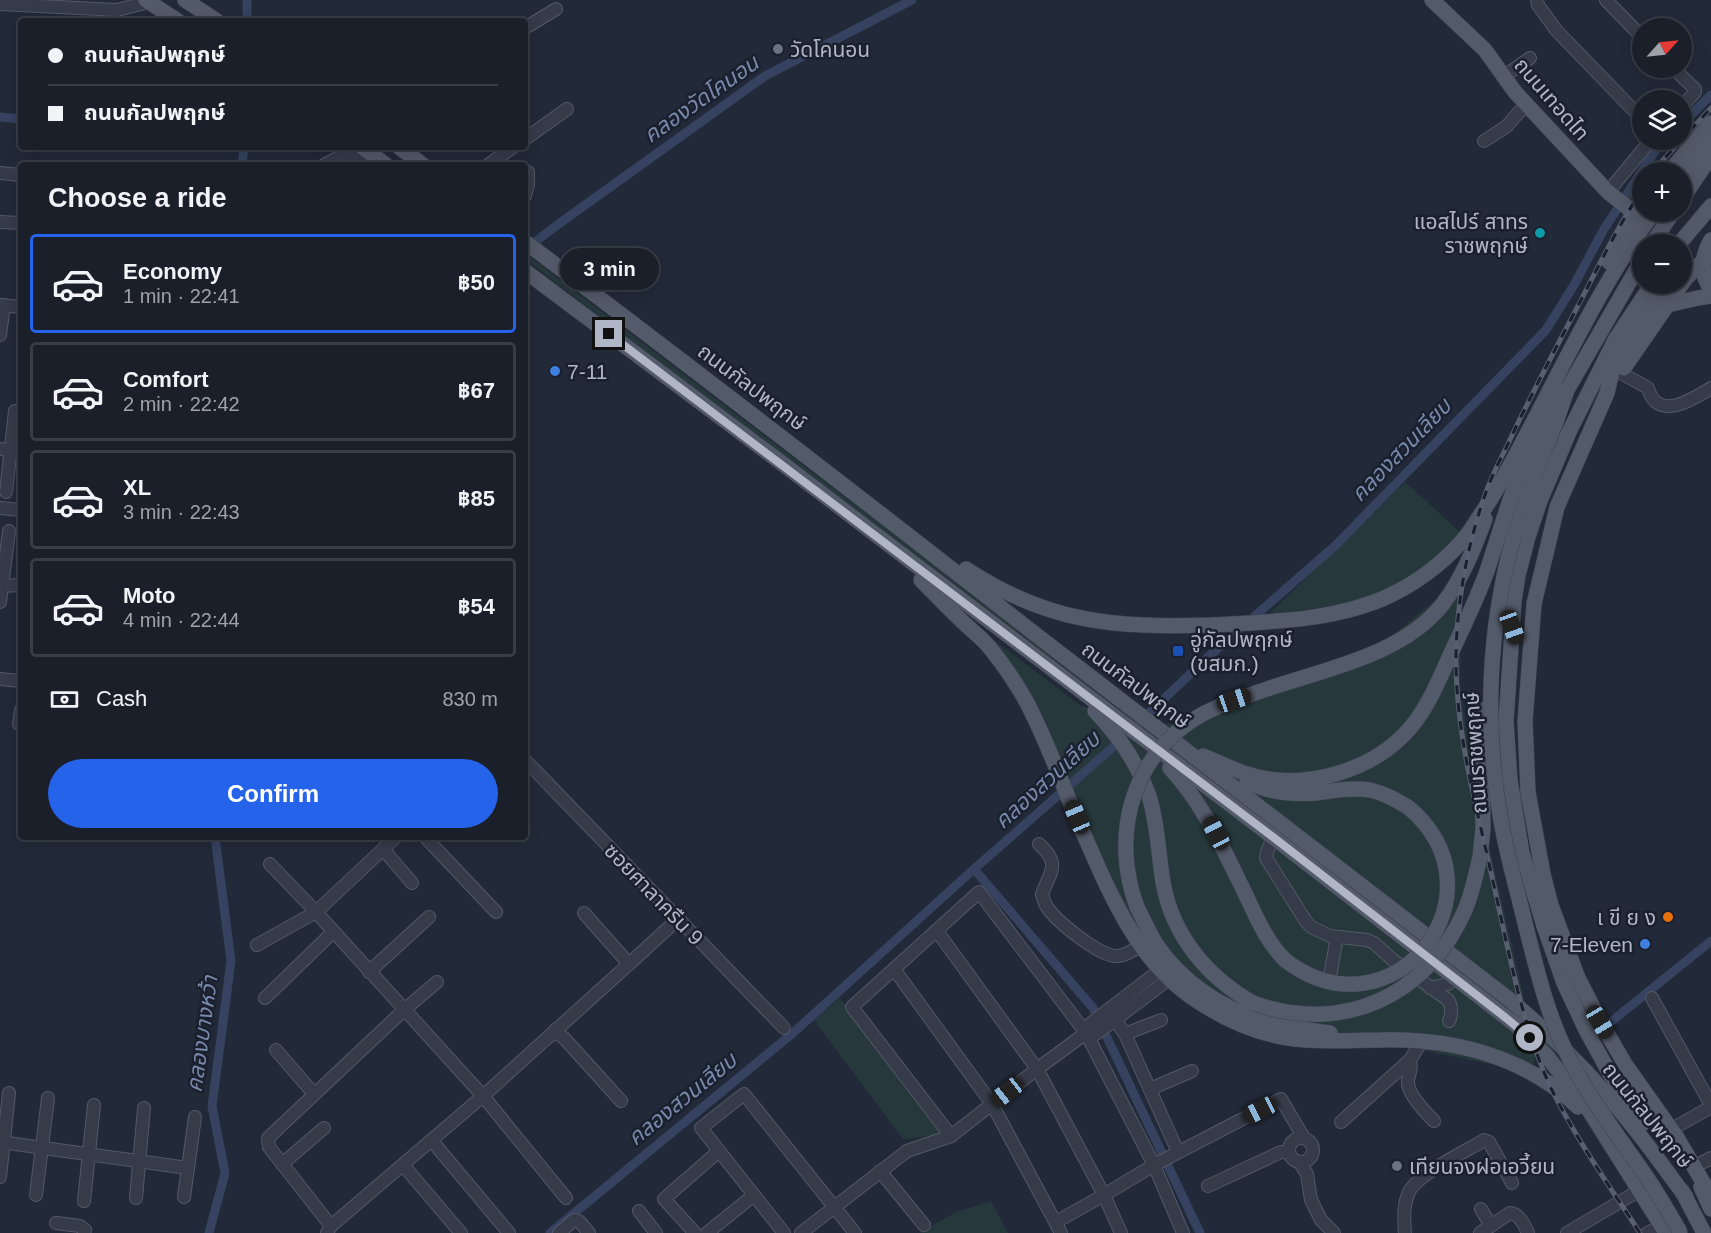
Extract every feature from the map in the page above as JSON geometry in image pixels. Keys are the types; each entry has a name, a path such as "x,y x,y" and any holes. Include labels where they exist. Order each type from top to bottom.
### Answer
{"main road":[{"path":"185,0 213,18"},
{"name":"ถนนเทอดไท","path":"1432,0 1485,50 1503,77 1527,106 1625,204"},
{"path":"148,1 174,18"},
{"path":"1678,162 1711,123"},
{"path":"1692,164 1711,140"},
{"path":"366,150 382,162"},
{"path":"403,150 419,162"},
{"path":"1692,185 1711,156"},
{"path":"1692,190 1711,170"},
{"path":"1589,315 1595,291 1618,245 1625,204"},
{"path":"1687,234 1711,206"},
{"path":"1692,244 1711,220"},
{"path":"844,484 983,580 1034,605 1079,619 1167,626 1234,624 1308,618 1349,610 1382,599 1410,585 1439,564 1464,539 1494,494 1589,315 1618,265 1647,222"},
{"path":"1711,240 1704,253 1707,257 1705,280 1711,289"},
{"name":"ถนนกัลปพฤกษ์","path":"528,244 844,484 1501,993 1560,1044 1608,1096 1686,1197"},
{"path":"1607,393 1686,278 1707,257"},
{"name":"ถนนกัลปพฤกษ์","path":"528,273 1056,673 1099,715 1120,730 1142,738 1497,1010 1530,1038 1575,1091 1640,1191 1672,1231"},
{"name":"ถนนราชพฤกษ์","path":"1632,276 1566,390 1512,539 1498,605 1491,674 1491,732 1497,800 1506,846 1537,971 1554,1025 1565,1051 1590,1096 1640,1167 1672,1231"},
{"name":"ถนนราชพฤกษ์","path":"1646,294 1615,340 1569,432 1540,501 1528,537 1518,575 1506,722 1510,780 1522,853 1564,983 1609,1072 1661,1154 1704,1233"},
{"path":"1658,294 1612,372 1607,393 1555,516 1534,604 1526,721 1528,792 1543,874 1551,904 1578,978 1625,1064 1674,1132 1711,1196"},
{"path":"1667,305 1711,296"},
{"path":"1181,746 1250,775 1289,781 1323,777 1348,770 1386,750 1404,734 1419,717 1434,690 1478,595 1518,475 1544,419 1557,398 1566,390"},
{"path":"1380,1040 1274,1023 1252,1017 1226,1005 1199,988 1172,964 1157,945 1137,907 1125,861 1126,831 1135,794 1149,765 1169,739 1200,716 1222,705 1375,652 1406,636 1424,623 1448,597 1463,571 1474,549 1494,494"},
{"path":"874,534 989,647 1005,669 1026,701 1051,754 1117,908 1141,946 1165,974 1204,1006 1221,1016 1260,1032 1281,1037 1322,1041 1380,1040 1446,1043 1511,1062 1558,1089 1578,1107 1616,1154"},
{"path":"1120,730 1125,748 1143,781 1153,811 1166,900 1174,920 1197,958 1212,974 1253,1003 1285,1012 1324,1015 1380,1000 1399,990 1429,966 1450,938 1469,899 1480,857 1483,829 1482,755 1485,715 1504,622 1518,575"},
{"path":"1512,627 1518,643 1522,712 1526,721"},
{"path":"1142,738 1179,778 1198,803 1216,833 1267,938 1286,960 1302,971 1326,981 1342,984 1360,983 1377,980 1395,972 1413,960 1428,944 1439,926 1445,907 1447,878 1442,854 1435,839 1421,818 1408,807 1389,796 1369,790 1346,789 1304,794 1267,790 1242,780 1181,746"},
{"path":"1674,1132 1711,1209"}],"street":[{"path":"1537,0 1538,5 1556,30 1632,109"},
{"path":"1606,0 1632,27"},
{"path":"0,4 117,10 148,1"},
{"path":"528,26 556,9"},
{"path":"1503,77 1530,58"},
{"path":"1683,78 1695,89 1692,95"},
{"path":"1484,141 1507,126 1527,106"},
{"path":"528,137 567,109"},
{"path":"331,162 358,150"},
{"path":"347,162 361,150"},
{"path":"492,162 509,150"},
{"path":"1625,204 1648,150"},
{"path":"528,172 528,185"},
{"path":"0,173 18,175"},
{"path":"0,222 18,223"},
{"path":"0,335 2,305 18,307"},
{"path":"1621,373 1648,388 1650,396 1663,406 1685,403 1711,388"},
{"path":"6,492 15,411"},
{"path":"0,508 18,510"},
{"path":"0,602 9,531"},
{"path":"1,586 18,585"},
{"path":"0,679 18,681"},
{"name":"ซอยศาลาครืน 9","path":"528,763 784,1028"},
{"path":"1273,837 1266,858 1311,927 1330,936 1367,940 1374,943 1449,1002 1451,1017 1449,1021"},
{"path":"257,945 316,912 393,840"},
{"path":"428,840 496,912"},
{"path":"1039,844 1053,859 1053,869 1042,894 1046,906 1072,933 1106,953 1116,956 1126,954 1141,946"},
{"path":"383,849 412,883"},
{"path":"270,864 483,1096 566,1198"},
{"path":"951,1136 852,1007 979,892 1091,1030 1166,1159"},
{"path":"584,913 629,963"},
{"path":"369,972 429,917"},
{"path":"437,982 404,1010 268,1138 269,1147 329,1229 483,1096 678,919"},
{"path":"936,931 1037,1069 1121,1233"},
{"path":"266,998 333,932"},
{"path":"1330,976 1337,937"},
{"path":"894,969 992,1104 1058,1230 1104,1196 1166,1159 1281,1099 1313,1150 1311,1158 1300,1163"},
{"path":"801,1233 907,1151 951,1136 1165,974"},
{"path":"1430,988 1448,984"},
{"path":"1652,998 1711,1106 1674,1132"},
{"path":"1109,1017 1125,1034 1150,1089 1183,1233"},
{"path":"1125,1034 1161,1020"},
{"path":"555,1030 621,1101"},
{"path":"1341,1122 1410,1060 1422,1041"},
{"path":"276,1050 314,1094"},
{"path":"1410,1060 1412,1068 1408,1084 1419,1106 1434,1121"},
{"path":"1150,1089 1192,1071"},
{"path":"0,1177 9,1093"},
{"path":"784,1233 701,1128 744,1094 855,1233"},
{"path":"36,1195 48,1098"},
{"path":"84,1201 94,1105"},
{"path":"136,1198 144,1108"},
{"path":"184,1197 195,1117"},
{"path":"282,1164 324,1128"},
{"path":"1304,1138 1296,1139 1289,1152 1307,1174 1311,1200 1321,1220 1334,1233"},
{"path":"1405,1233 1403,1213 1410,1189 1430,1172 1484,1140 1489,1142 1512,1183"},
{"path":"432,1141 509,1233"},
{"path":"2,1143 188,1168"},
{"path":"695,1233 664,1199 719,1151"},
{"path":"1208,1186 1281,1152 1289,1152"},
{"path":"1694,1167 1711,1158"},
{"path":"403,1165 461,1233"},
{"path":"880,1171 924,1225"},
{"path":"1567,1233 1640,1191"},
{"path":"707,1233 754,1195"},
{"path":"1480,1209 1485,1230 1510,1213 1515,1213 1528,1233"},
{"path":"639,1211 656,1233"},
{"path":"562,1232 574,1220 579,1221 589,1233"},
{"path":"56,1223 80,1226 85,1230 84,1233"},
{"path":"1647,1233 1672,1231"}],"shaded area":[{"path":"528,255 1132,716 1183,727 1374,651 1461,577 1460,682 1467,739 1524,999 1539,1048 1530,1072 1243,1014 1168,954 1144,922 1132,934 1049,755 982,631 1081,706 1115,713 528,261"},
{"path":"1405,482 1461,533 1431,563 1373,599 1267,616"},
{"path":"840,998 942,1130 938,1135 903,1139 814,1020"},
{"path":"991,1201 1008,1233 920,1233 954,1213"}],"waterway":[{"name":"คลองบางหว้า","path":"247,0 247,18"},
{"name":"คลองวัดโคนอน","path":"528,247 765,76 912,0"},
{"path":"1692,114 1711,95"},
{"path":"0,117 18,119"},
{"name":"คลองบางหว้า","path":"242,162 244,150"},
{"name":"คลองสวนเลียบ","path":"550,1233 793,1033 1112,748 1207,658 1336,545 1546,330 1574,285 1604,229 1656,150"},
{"name":"คลองบางหว้า","path":"209,1233 225,1173 212,1106 231,961 215,840"},
{"path":"974,869 1093,1008 1200,1233"},
{"path":"1612,1021 1711,941"}],"railway":[{"path":"1661,162 1711,108"},
{"path":"1632,206 1530,398 1490,482 1473,534 1464,574 1458,614 1456,655 1459,711 1468,767 1509,956 1530,1034 1549,1084 1569,1122 1640,1233"}],"place":[{"name":"วัดโคนอน","path":"778,49"},
{"name":"แอสไปร์ สาทร ราชพฤกษ์","path":"1540,233"},
{"name":"7-11","path":"555,371"},
{"name":"อู่กัลปพฤกษ์ (ขสมก.)","path":"1178,651"},
{"name":"เ ขี ย ง","path":"1668,917"},
{"name":"7-Eleven","path":"1645,944"},
{"name":"เทียนจงฝอเอวี้ยน","path":"1397,1166"}],"route":[{"path":"609,334 1273,837 1530,1038"}]}
